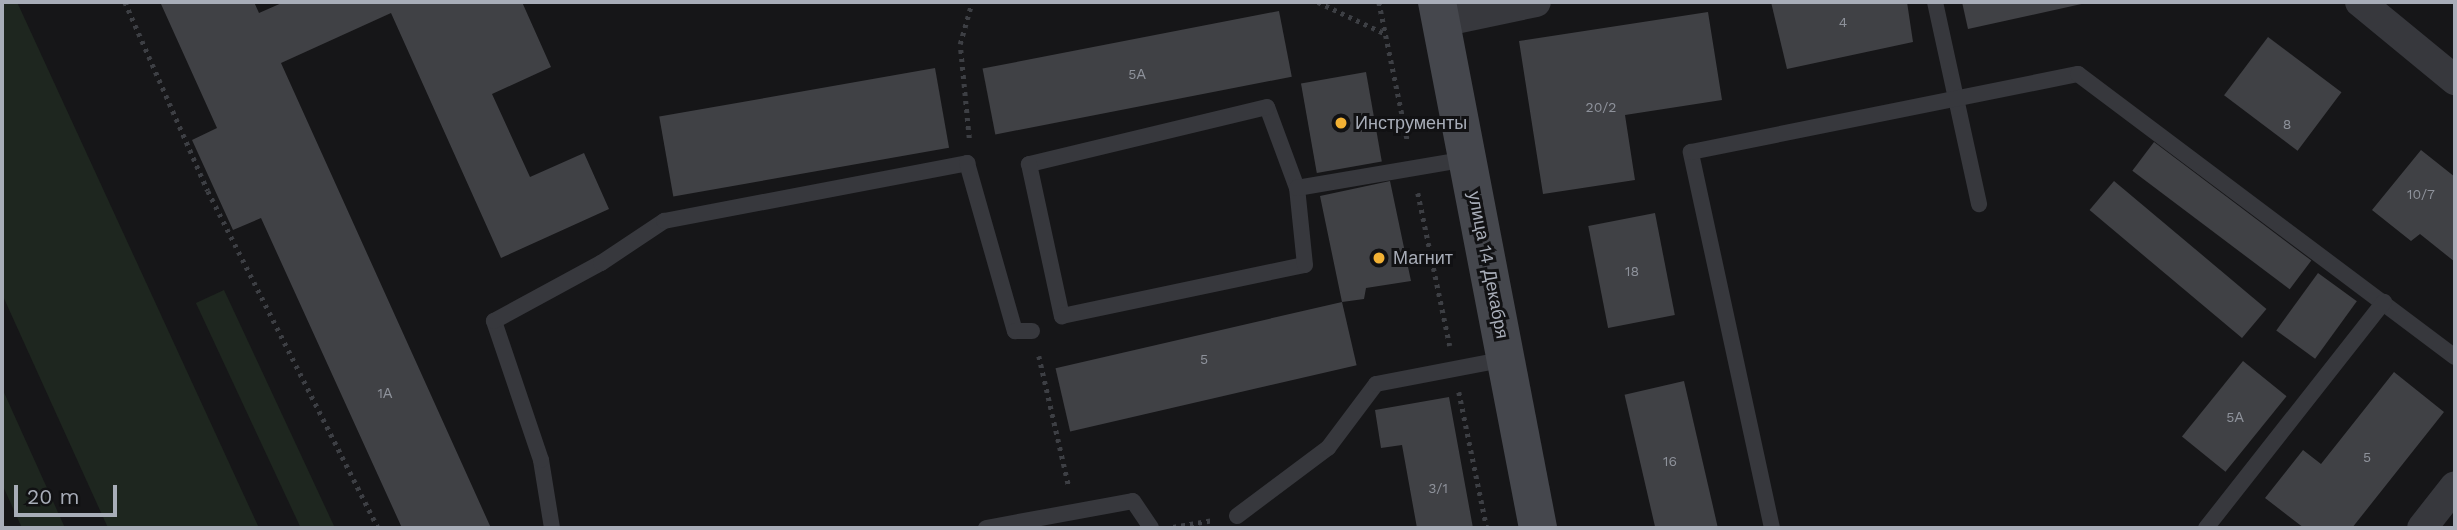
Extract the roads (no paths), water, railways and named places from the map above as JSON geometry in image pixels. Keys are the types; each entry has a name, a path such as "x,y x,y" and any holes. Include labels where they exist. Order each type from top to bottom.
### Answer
{"main road":[{"name":"улица 14 Декабря","path":"1439,12 1538,528"}],"street":[{"path":"1439,12 1536,2"},
{"path":"2360,2 2455,80"},
{"path":"2422,528 2455,486"}],"lane":[{"path":"1935,2 1979,204"},
{"path":"1772,528 1691,152 2078,74 2455,357"},
{"path":"1267,107 1297,188 1305,265 1062,316 1029,164 1267,107"},
{"path":"1297,188 1467,159"},
{"path":"552,528 541,460 494,321 601,263 664,221 967,163 1015,331 1032,331"},
{"path":"2206,528 2384,302"},
{"path":"1237,516 1328,448 1376,384 1506,359"},
{"path":"986,528 1133,500 1151,528"}],"place":[{"name":"Инструменты","path":"1341,123"},
{"name":"Магнит","path":"1379,258"}]}
